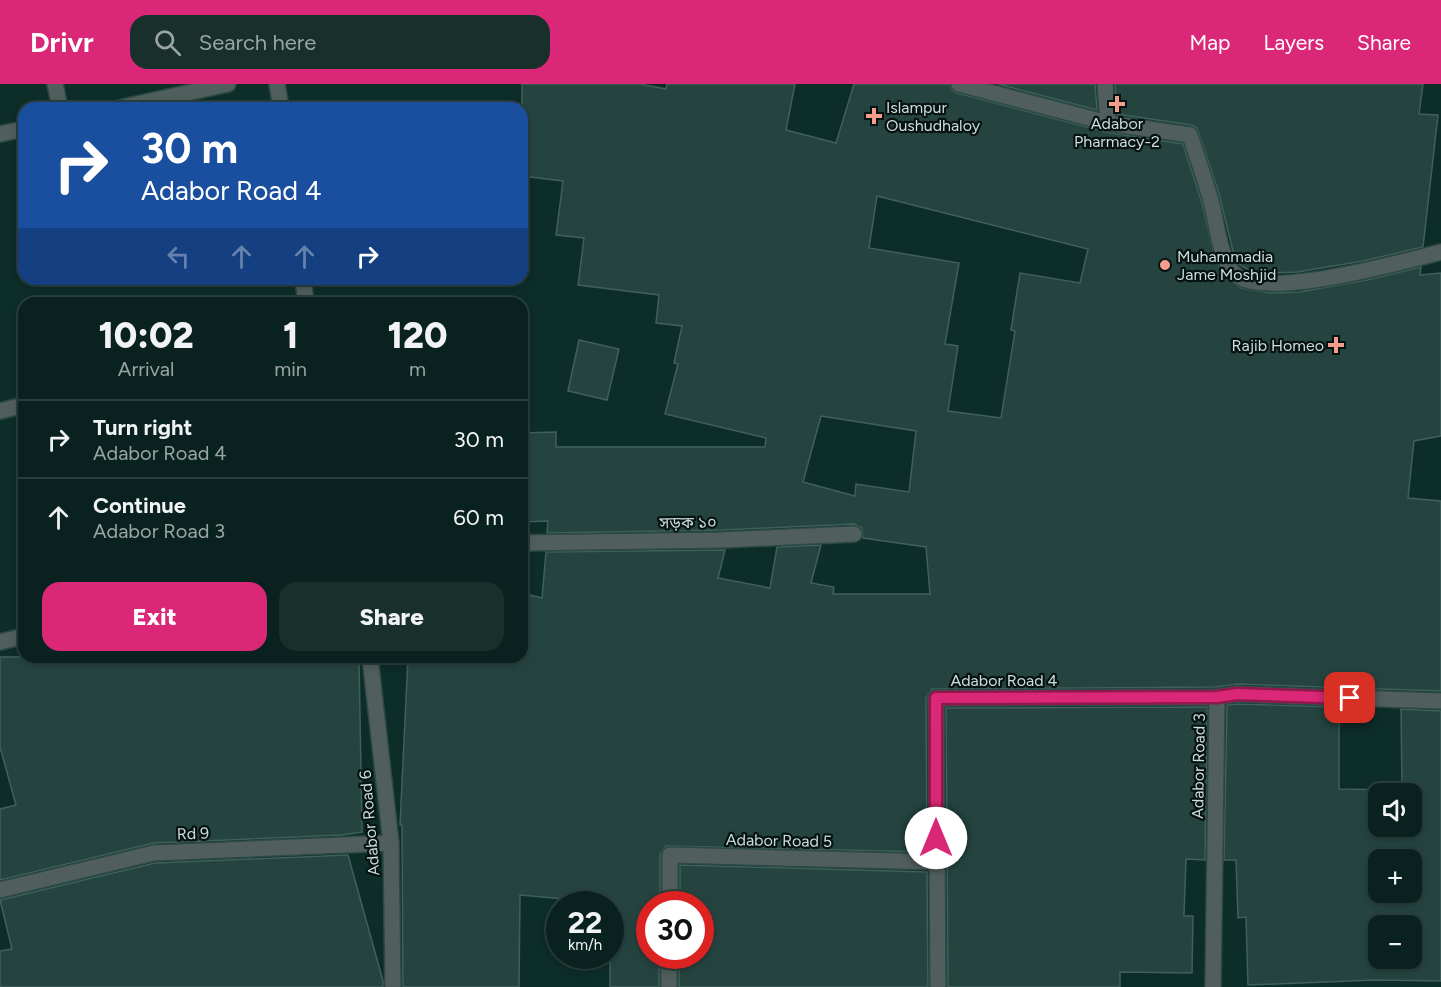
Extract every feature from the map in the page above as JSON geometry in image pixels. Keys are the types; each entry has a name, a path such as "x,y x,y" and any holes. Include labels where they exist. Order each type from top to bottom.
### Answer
{"street":[{"path":"55,84 59,102"},
{"path":"146,102 228,84"},
{"path":"277,84 280,102"},
{"path":"959,84 1108,123 1190,135 1212,202 1216,230 1226,257 1233,272 1249,282 1270,284 1351,275 1441,252"},
{"path":"1105,84 1108,123"},
{"path":"0,134 18,130"},
{"path":"0,411 18,406"},
{"name":"সড়ক ১০","path":"528,543 722,540 854,534"},
{"path":"0,642 18,638"},
{"name":"Adabor Road 6","path":"371,663 391,843 393,987"},
{"name":"Adabor Road 3","path":"1213,987 1217,697 1237,694 1441,701"},
{"name":"Adabor Road 4","path":"938,987 936,698 1217,697"},
{"name":"Rd 9","path":"0,890 154,853 391,843"},
{"name":"Adabor Road 5","path":"670,891 670,855 936,861"},
{"path":"669,969 669,987"}],"building":[{"path":"522,84 640,84 666,89 667,84 795,84 786,130 836,143 854,84 950,84 952,90 957,93 1106,132 1183,144 1202,203 1215,258 1224,276 1241,288 1270,293 1299,292 1367,280 1421,267 1420,275 1441,273 1441,436 1414,441 1408,498 1441,501 1441,691 1237,684 1216,687 932,689 926,698 927,852 666,846 660,855 660,891 636,891 636,969 659,969 659,987 610,987 610,969 624,969 624,891 546,891 546,897 520,895 519,987 403,987 402,825 400,825 408,663 528,663 528,594 542,598 546,552 725,550 718,578 770,588 777,547 821,545 811,583 834,587 833,594 930,594 926,547 863,538 862,528 854,524 722,530 547,533 548,521 528,522 528,433 556,432 556,447 765,447 766,438 665,414 678,364 674,363 682,326 656,323 659,295 578,285 584,238 556,235 563,181 528,177 528,102 522,102","holes":["877,196 1088,249 1080,283 1020,273 1011,330 1015,331 1001,418 948,411 958,346 945,344 959,263 869,248","821,416 916,431 909,492 856,484 855,496 803,482"]},
{"path":"998,84 1095,84 1097,110"},
{"path":"1115,84 1423,84 1419,114 1438,115 1423,247 1363,261 1298,272 1250,271 1239,264 1233,251 1218,190 1197,128 1191,125 1117,114"},
{"path":"579,340 619,349 607,400 568,391"},
{"path":"0,657 18,657 18,663 359,663 362,832 342,835 154,843 0,880 0,809 16,805 0,747"},
{"path":"1227,705 1339,707 1339,789 1368,789 1368,837 1422,837 1422,783 1402,783 1401,709 1441,711 1441,981 1375,980 1248,985 1246,917 1238,918 1236,860 1224,860"},
{"path":"1207,707 1205,860 1186,859 1184,916 1193,916 1192,973 1120,972 1120,987 948,987 946,708"},
{"path":"348,855 383,987 0,987 0,951 12,949 0,900 155,863"},
{"path":"680,865 927,872 928,987 679,987 679,969 714,969 714,891 680,891"}],"place":[{"name":"Adabor Pharmacy-2","path":"1117,104"},
{"name":"Islampur Oushudhaloy","path":"874,116"},
{"name":"Muhammadia Jame Moshjid","path":"1165,265"},
{"name":"Rajib Homeo","path":"1336,345"}],"route":[{"path":"936,838 936,698 1217,697 1237,694 1350,698"}]}
